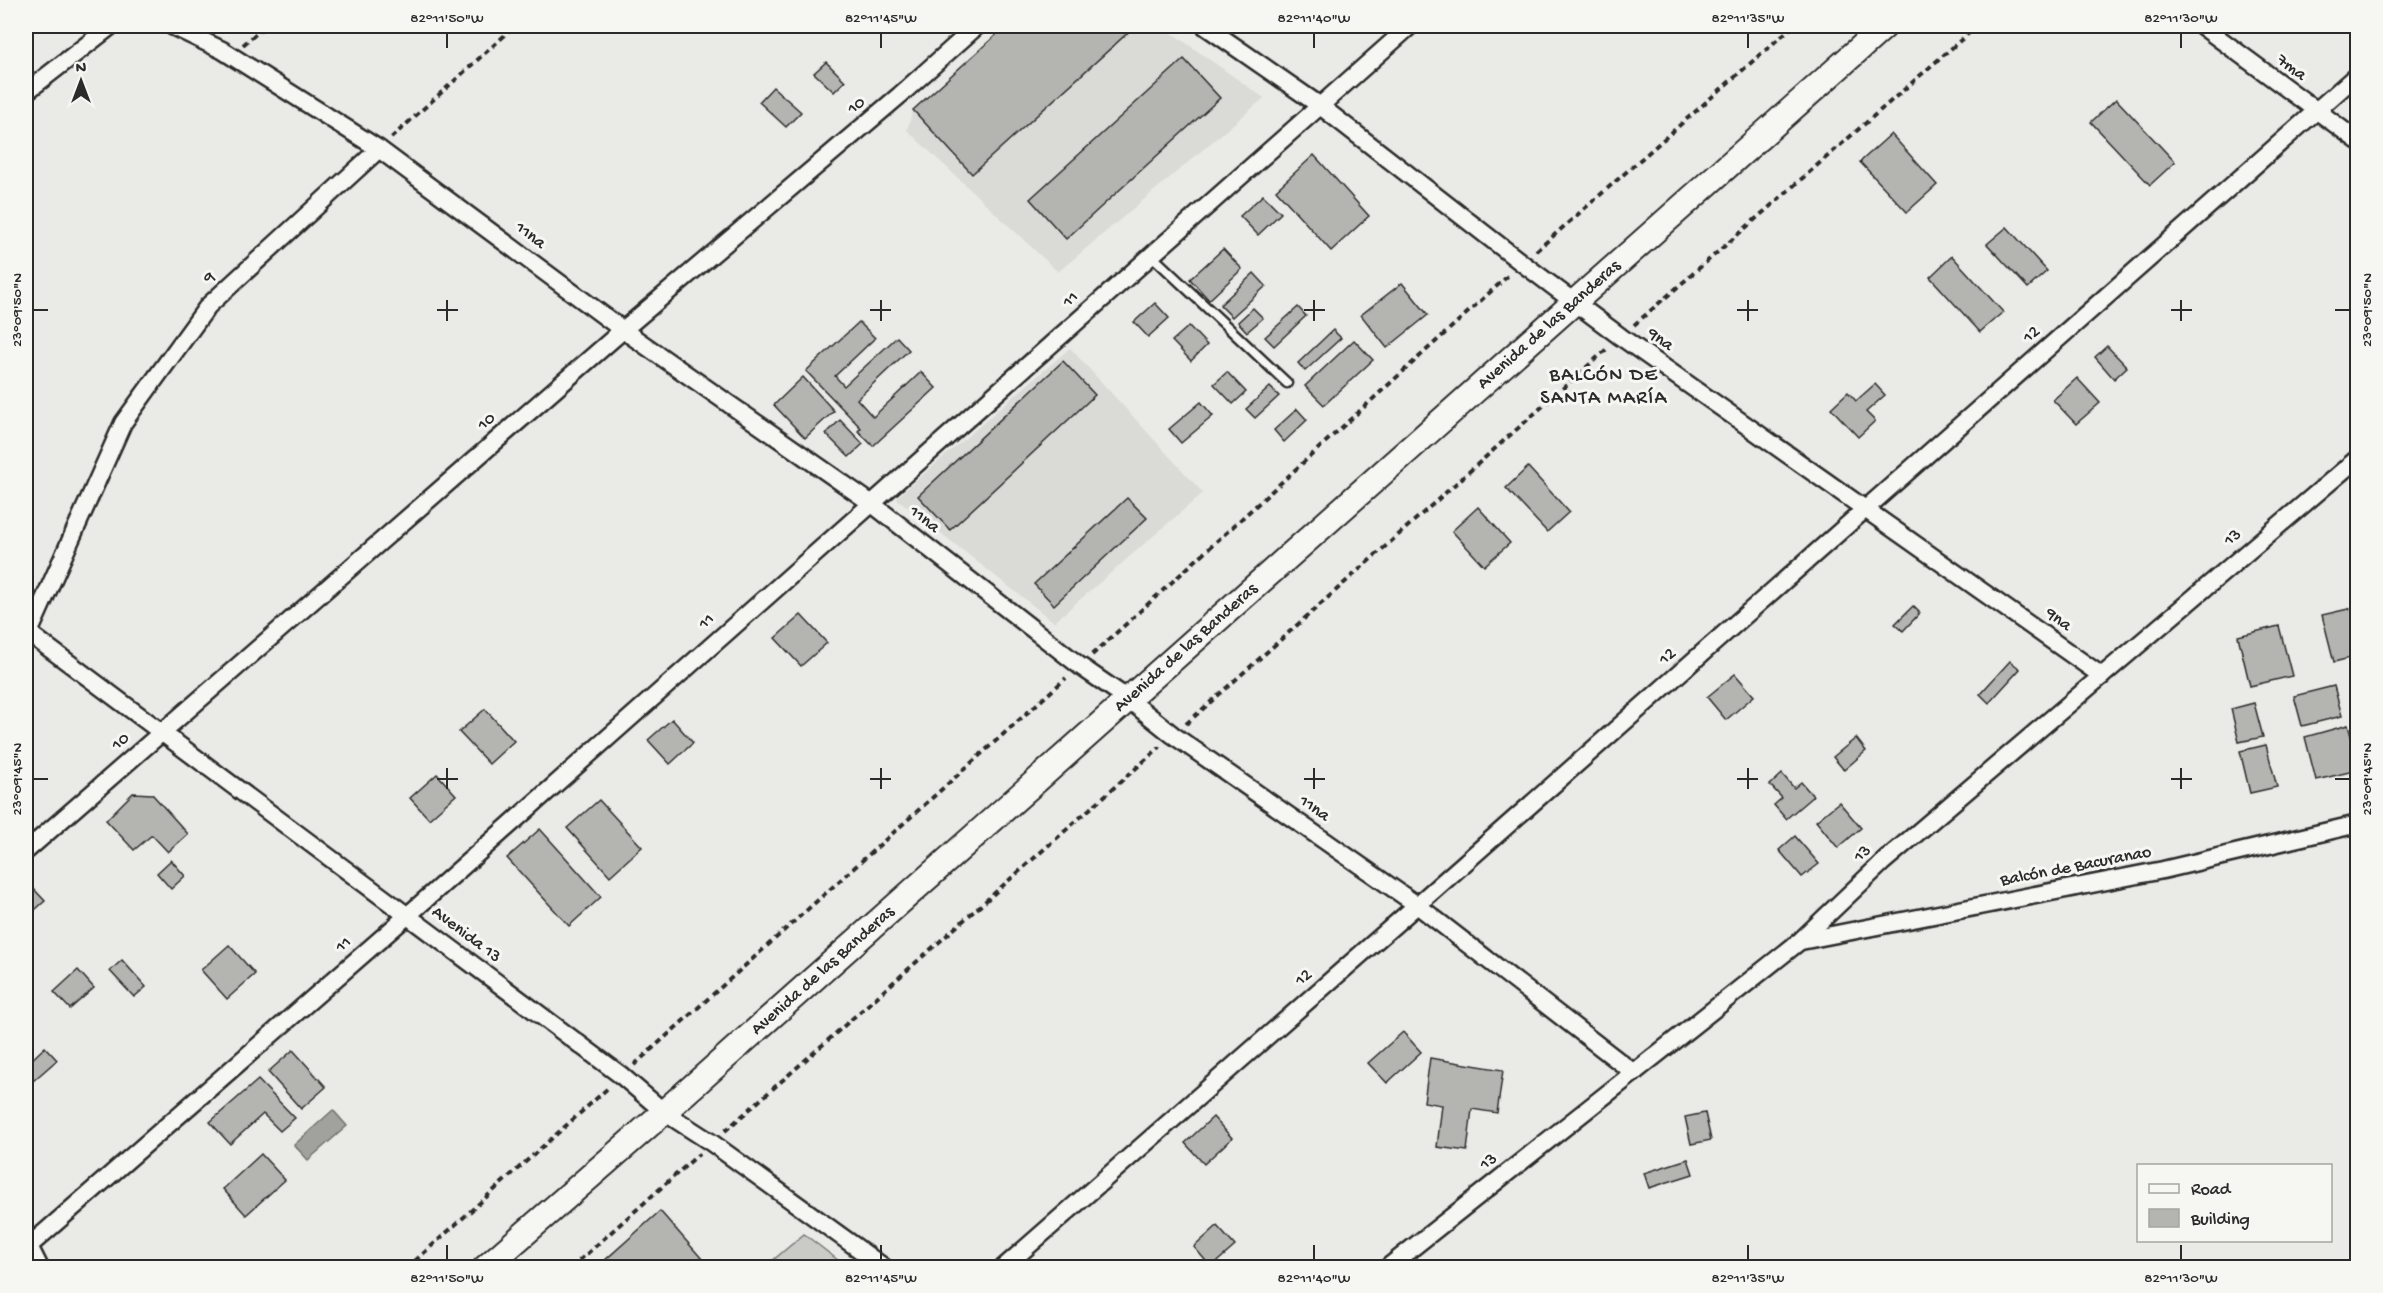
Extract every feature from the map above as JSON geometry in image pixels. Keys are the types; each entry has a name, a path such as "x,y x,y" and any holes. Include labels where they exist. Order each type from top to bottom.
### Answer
{"street":[{"path":"26,92 111,26"},
{"name":"11na","path":"172,26 231,56 380,149 623,330 871,503 1080,666 1128,699 1173,735 1417,905 1634,1073"},
{"name":"10","path":"26,850 623,330 900,95 977,26"},
{"name":"9na","path":"1205,26 1319,105 1621,337 2102,675"},
{"name":"11","path":"27,1240 407,916 1410,26"},
{"name":"Avenida de las Banderas","path":"486,1268 1885,26"},
{"name":"7ma","path":"2202,26 2358,141"},
{"name":"12","path":"1003,1268 2358,74"},
{"name":"9","path":"27,632 123,423 208,306 380,149"},
{"name":"13","path":"1387,1268 1800,941 1883,862 2358,458"},
{"name":"Avenida 13","path":"27,632 622,1076 664,1112 712,1143 885,1268"},
{"name":"Balcón de Bacuranao","path":"1800,941 2163,870 2358,824"},
{"path":"27,1240 40,1268"}],"lane":[{"path":"1151,255 1287,383"}],"path":[{"path":"231,56 265,26"},
{"path":"380,149 515,26"},
{"path":"407,1268 1080,666 1522,263 1793,26"},
{"path":"571,1268 1621,337 1977,26"}],"shaded area":[{"path":"1006,26 1162,26 1264,98 1058,272 907,130 913,110"},
{"path":"1070,348 1203,493 1054,622 896,498"},
{"path":"333,1110 347,1126 308,1160 294,1145"},
{"path":"804,1234 847,1267 765,1267"}],"building":[{"path":"1006,26 1130,26 1133,28 972,174 913,110"},
{"path":"1184,59 1220,98 1066,239 1030,199"},
{"path":"826,62 845,81 834,92 814,73"},
{"path":"773,87 801,112 786,127 759,102"},
{"path":"2116,99 2175,162 2150,185 2091,122"},
{"path":"1891,134 1937,185 1907,212 1860,162"},
{"path":"1314,155 1369,216 1331,251 1276,190"},
{"path":"1263,195 1281,213 1258,235 1240,216"},
{"path":"2007,227 2047,271 2028,288 1987,244"},
{"path":"1223,249 1242,269 1209,300 1190,279"},
{"path":"1952,256 2003,312 1980,332 1930,277"},
{"path":"1254,273 1266,286 1232,317 1220,305"},
{"path":"1402,283 1428,315 1387,348 1361,315"},
{"path":"1155,303 1169,318 1148,337 1134,322"},
{"path":"1298,307 1306,316 1274,346 1265,337"},
{"path":"1253,308 1263,318 1247,332 1238,322"},
{"path":"859,322 875,338 835,376 844,386 897,337 909,350 857,399 873,417 921,372 936,388 873,446 858,431 861,428 806,371"},
{"path":"1189,326 1207,345 1191,361 1172,341"},
{"path":"1333,330 1341,338 1305,371 1298,363"},
{"path":"1354,340 1373,360 1324,405 1305,386"},
{"path":"2107,346 2127,367 2114,379 2095,357"},
{"path":"1063,361 1095,395 950,530 918,496"},
{"path":"1227,372 1246,392 1233,404 1214,384"},
{"path":"803,377 834,411 805,438 774,405"},
{"path":"2077,378 2100,403 2076,424 2053,400"},
{"path":"1875,384 1885,395 1866,412 1875,421 1858,437 1831,408 1848,392 1856,401"},
{"path":"1270,387 1279,396 1255,418 1246,409"},
{"path":"1201,402 1213,416 1181,443 1169,429"},
{"path":"1297,409 1307,420 1284,442 1274,430"},
{"path":"840,420 863,444 849,457 826,434"},
{"path":"1528,467 1569,512 1547,532 1506,488"},
{"path":"1127,498 1147,518 1054,605 1034,584"},
{"path":"1478,507 1510,543 1484,566 1452,531"},
{"path":"1913,606 1920,613 1903,631 1895,624"},
{"path":"2357,607 2358,656 2334,662 2322,615"},
{"path":"801,615 827,643 801,666 775,638"},
{"path":"2279,626 2292,676 2250,686 2238,636"},
{"path":"2010,661 2020,669 1989,703 1980,694"},
{"path":"1735,674 1754,696 1726,720 1707,697"},
{"path":"2334,686 2342,716 2302,726 2294,696"},
{"path":"2254,703 2263,737 2239,742 2231,709"},
{"path":"485,709 514,741 489,764 459,732"},
{"path":"672,719 693,743 670,764 648,740"},
{"path":"2348,725 2358,761 2358,770 2316,780 2305,737"},
{"path":"1856,738 1866,751 1844,770 1833,757"},
{"path":"2266,745 2277,787 2250,793 2240,751"},
{"path":"437,774 456,795 429,819 410,798"},
{"path":"1782,774 1794,788 1801,782 1813,796 1786,819 1774,805 1782,798 1770,785"},
{"path":"133,793 152,794 188,834 168,852 152,835 134,850 106,820"},
{"path":"599,800 642,847 610,876 567,828"},
{"path":"1839,802 1861,828 1838,848 1816,821"},
{"path":"540,829 601,897 569,926 507,858"},
{"path":"1795,836 1819,864 1802,877 1779,850"},
{"path":"171,860 185,876 171,889 157,873"},
{"path":"31,886 45,901 28,916 26,914 26,891"},
{"path":"229,945 255,974 227,999 201,970"},
{"path":"122,960 146,987 134,997 110,971"},
{"path":"78,970 94,988 70,1009 54,992"},
{"path":"1403,1032 1421,1052 1387,1083 1368,1063"},
{"path":"45,1047 57,1060 33,1081 26,1073 26,1065"},
{"path":"293,1050 326,1087 301,1109 268,1072"},
{"path":"1430,1058 1503,1070 1497,1113 1472,1109 1467,1151 1437,1147 1442,1105 1424,1102"},
{"path":"258,1080 295,1118 280,1131 263,1114 230,1144 210,1122"},
{"path":"1705,1113 1711,1140 1691,1144 1685,1117"},
{"path":"1213,1117 1232,1138 1204,1164 1185,1143"},
{"path":"261,1154 285,1180 246,1215 223,1189"},
{"path":"1688,1159 1693,1174 1649,1188 1644,1173"},
{"path":"660,1211 710,1268 607,1268 603,1262"},
{"path":"1217,1226 1235,1246 1211,1267 1194,1247"}],"district":[{"name":"BALCÓN DE SANTA MARÍA","path":"1604,388"}]}
